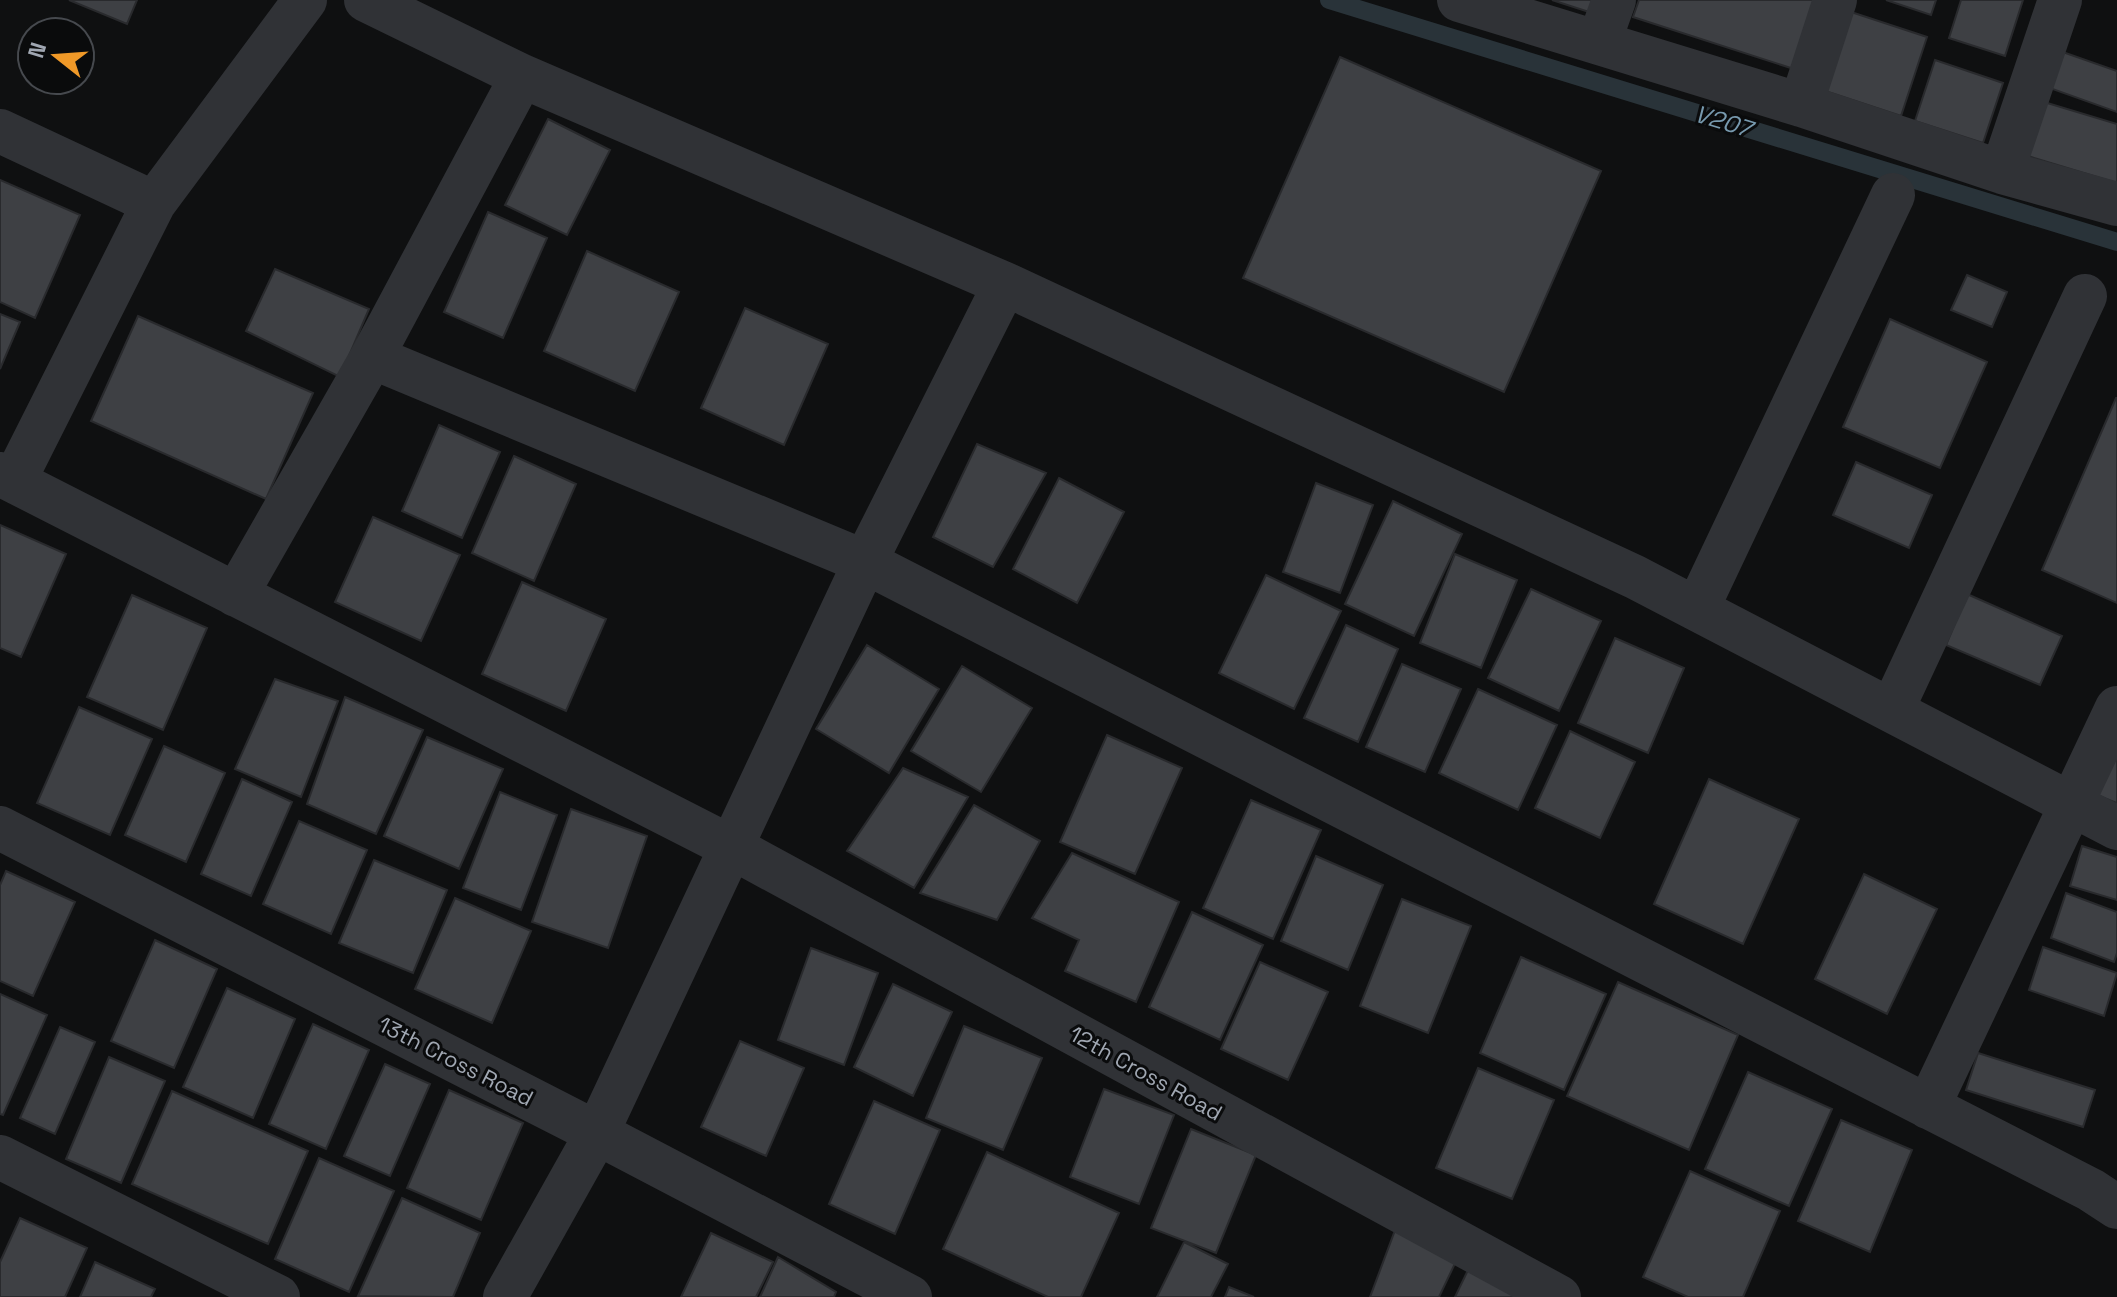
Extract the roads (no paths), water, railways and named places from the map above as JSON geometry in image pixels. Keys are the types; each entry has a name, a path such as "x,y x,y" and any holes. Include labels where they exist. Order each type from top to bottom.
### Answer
{"street":[{"path":"7,477 154,203 305,0"},
{"path":"366,0 522,76 1005,284 1621,570 2117,828"},
{"path":"1459,0 1801,105 2002,172 2117,204"},
{"path":"1599,42 1614,0"},
{"path":"1801,105 1835,0"},
{"path":"2002,172 2060,0"},
{"path":"236,595 372,357 522,76"},
{"path":"0,131 154,203"},
{"path":"1697,609 1893,195"},
{"path":"505,1297 597,1133 865,562 1005,284"},
{"path":"1892,710 2085,296"},
{"path":"372,357 865,562 2091,1190 2117,1207"},
{"name":"12th Cross Road","path":"7,477 733,848 1559,1297"},
{"path":"1928,1107 2117,708"},
{"name":"13th Cross Road","path":"0,828 910,1297"},
{"path":"0,1157 278,1297"}],"waterway":[{"name":"V207","path":"1329,0 2117,242"}]}
